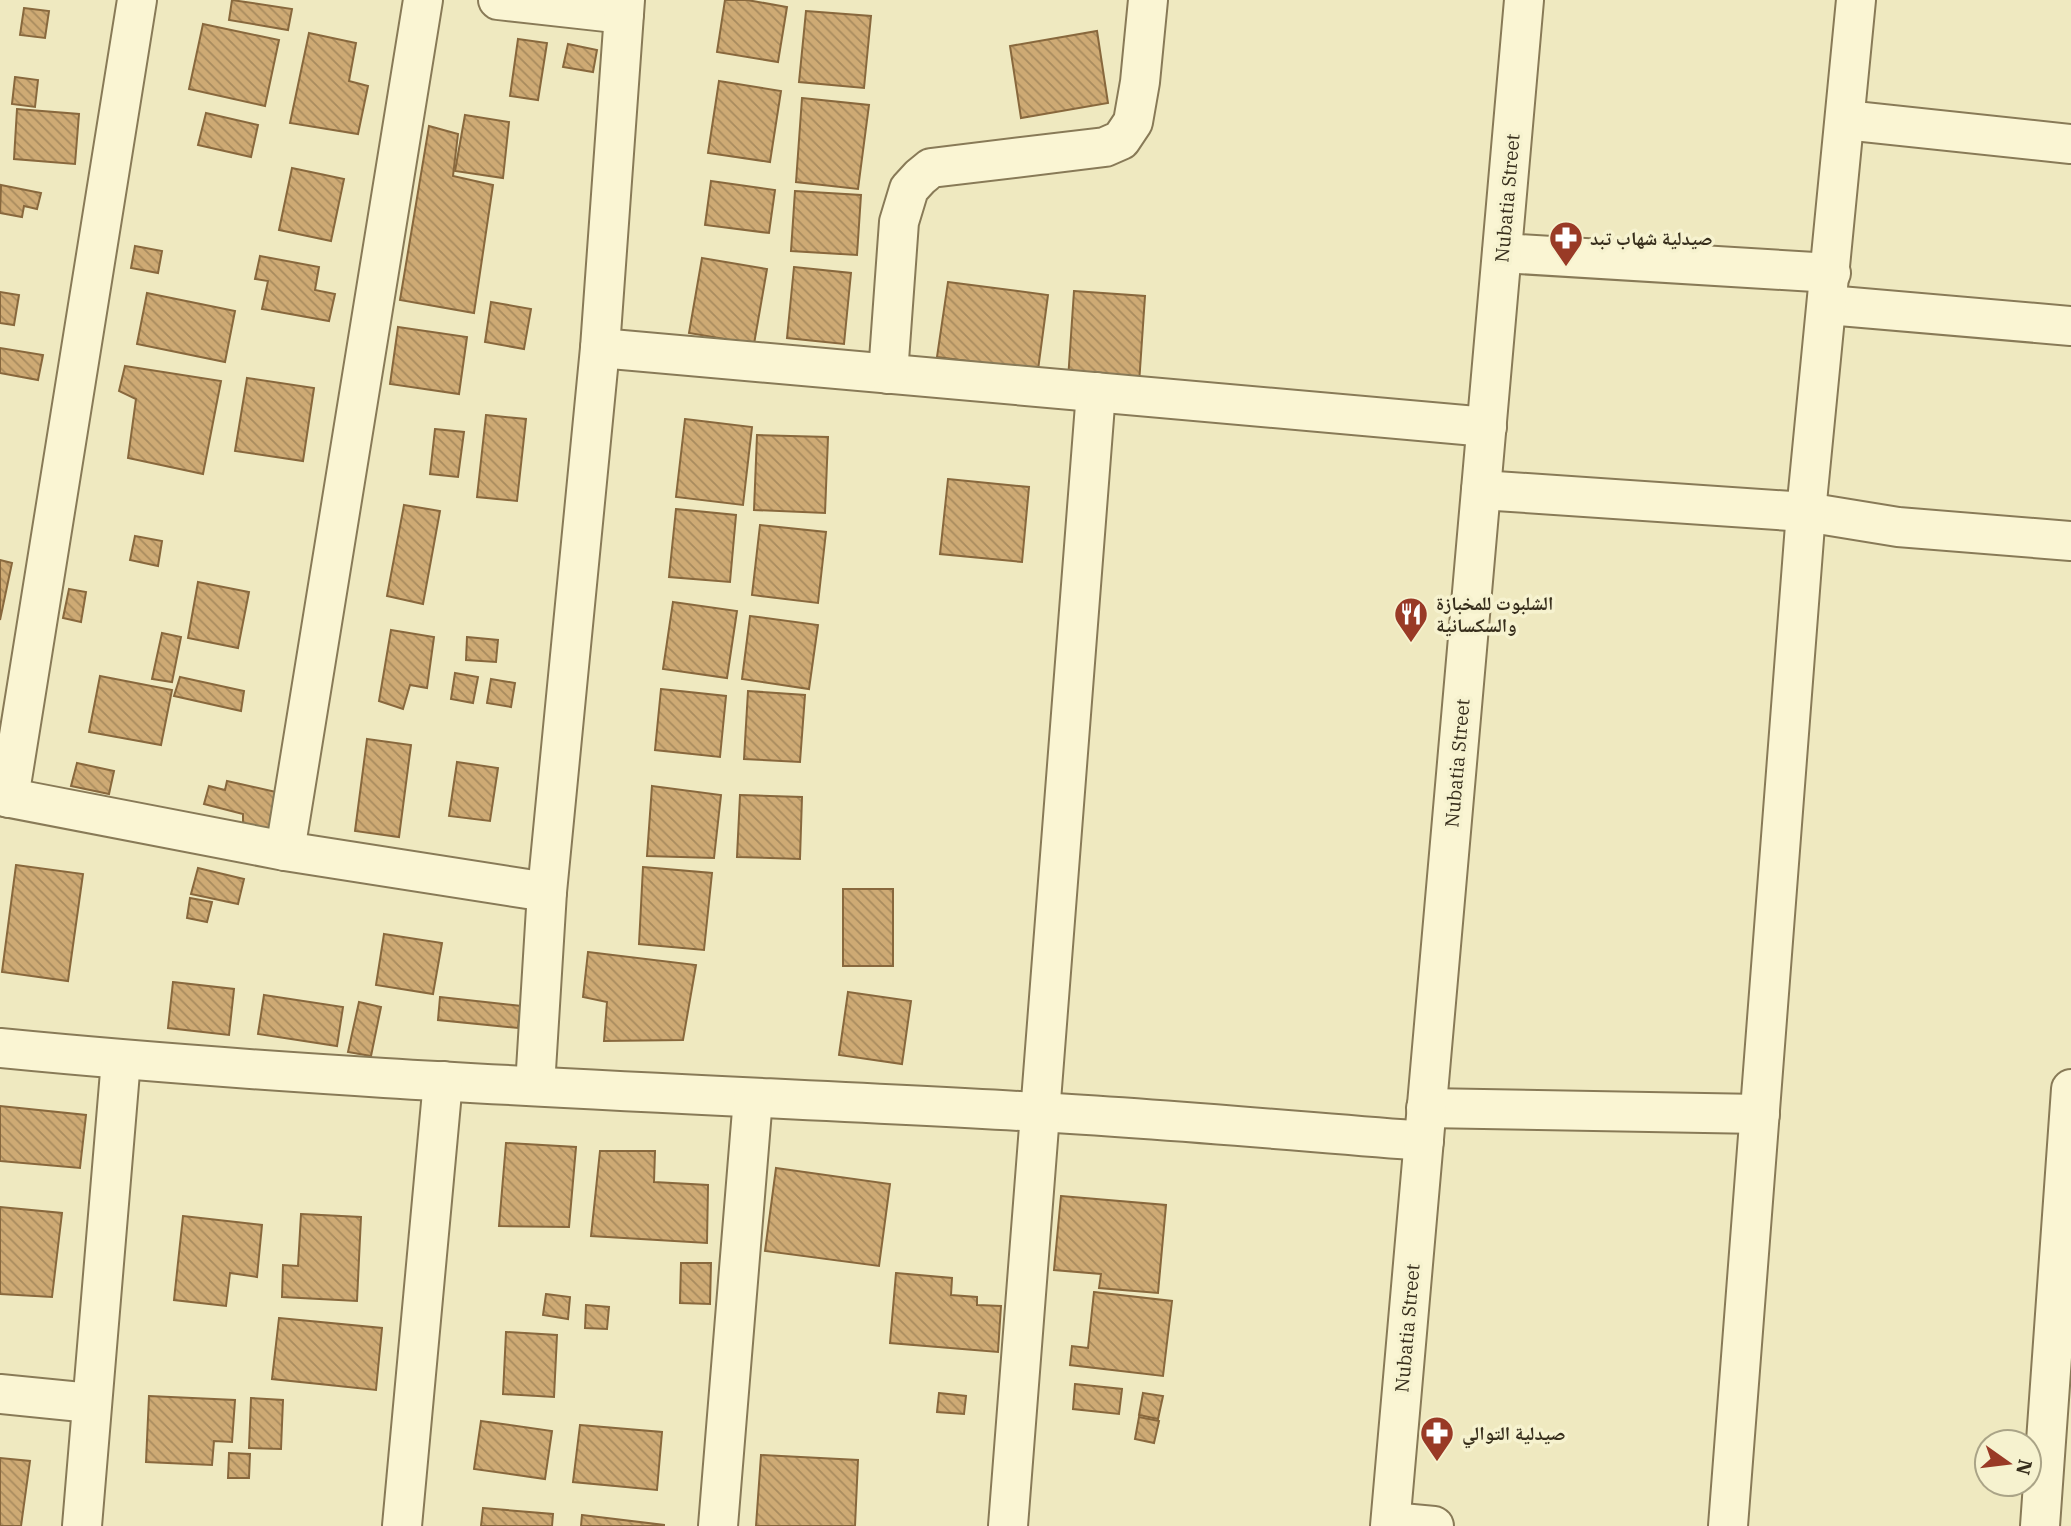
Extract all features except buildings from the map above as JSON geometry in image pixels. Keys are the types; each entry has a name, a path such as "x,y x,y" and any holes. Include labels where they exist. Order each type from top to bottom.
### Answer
{"street":[{"path":"137,0 4,797 285,851 547,892"},
{"path":"285,851 423,0"},
{"path":"498,0 625,7 600,348 547,892 535,1086"},
{"path":"888,374 899,222 909,189 931,168 1105,147 1121,140 1133,122 1148,0"},
{"name":"Nubatia Street","path":"1391,1524 1524,0"},
{"path":"1728,1526 1806,512 1856,0"},
{"path":"1845,120 2071,144"},
{"path":"1502,253 1829,289 2071,326"},
{"path":"600,348 1487,427"},
{"path":"1008,1526 1096,392"},
{"path":"1481,490 1806,512 1898,527 2071,541"},
{"path":"0,1048 121,1060 443,1081 1041,1112 1425,1124 1760,1114"},
{"path":"82,1526 90,1404 121,1060"},
{"path":"402,1526 443,1081"},
{"path":"2040,1526 2071,1090"},
{"path":"718,1526 753,1098"},
{"path":"0,1394 90,1404"},
{"path":"1391,1524 1434,1526"}],"place":[{"name":"صيدلية شهاب تبد","path":"1566,268"},
{"name":"الشلبوت للمخبازة والسكسانية","path":"1411,644"},
{"name":"صيدلية التوالي","path":"1437,1463"}]}
